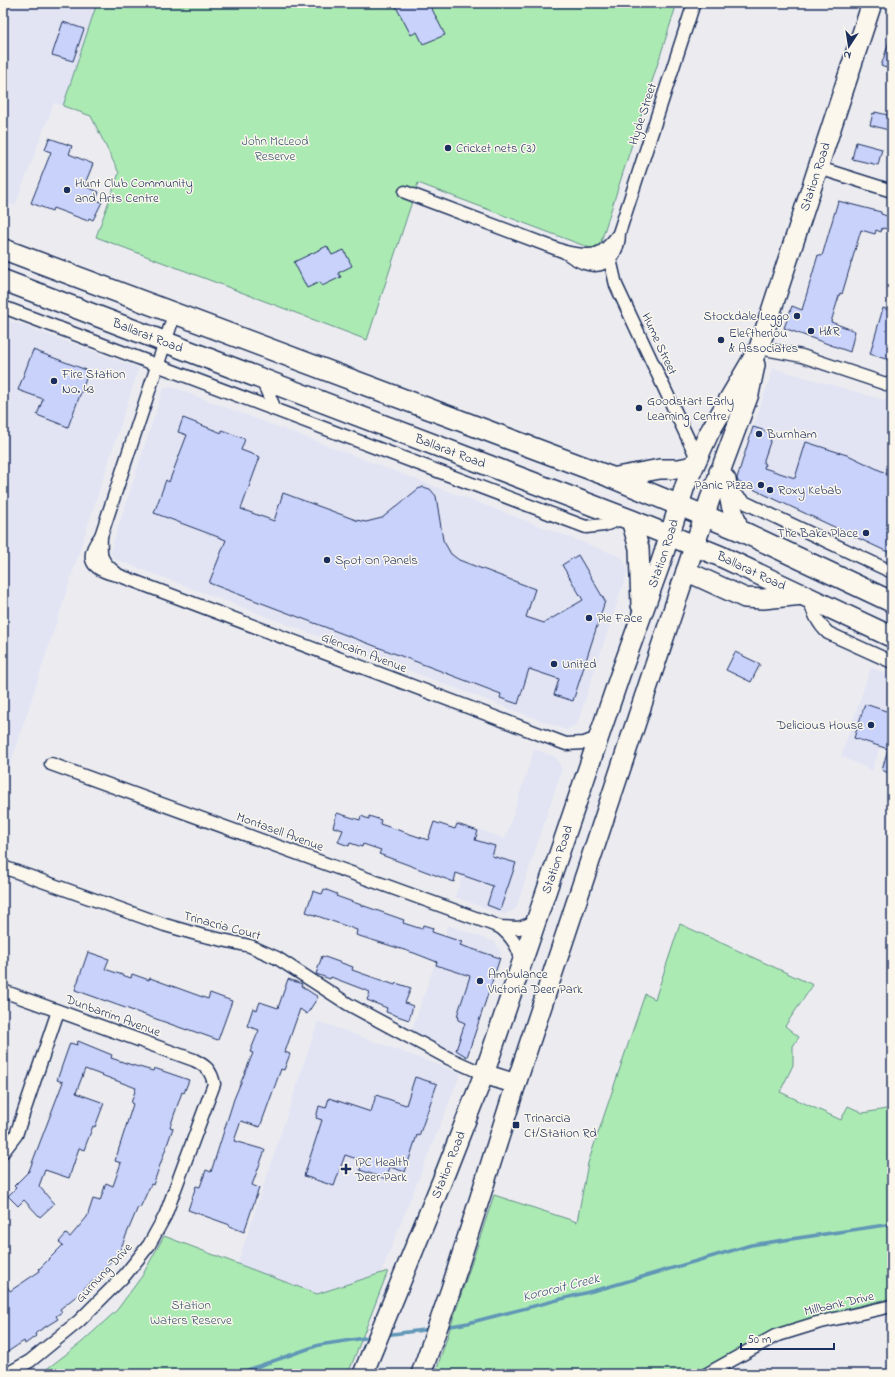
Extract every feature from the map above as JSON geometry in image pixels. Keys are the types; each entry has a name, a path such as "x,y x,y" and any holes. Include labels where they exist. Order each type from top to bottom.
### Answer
{"highway":[{"path":"3,249 175,312 309,365 678,504 739,530 892,602"},
{"name":"Ballarat Road","path":"3,280 628,519 694,546 892,636"}],"main road":[{"name":"Station Road","path":"424,1365 450,1292 516,1084 694,546 705,516 723,478 749,394 760,345 872,3"},
{"name":"Station Road","path":"364,1371 484,1074 669,536 678,504 695,462 728,400 760,345"},
{"path":"611,478 660,469 679,469 695,462"},
{"path":"723,478 739,530"},
{"path":"628,519 639,548 641,616"},
{"path":"686,571 745,598 763,599 805,596"},
{"path":"484,1074 516,1084"}],"street":[{"name":"Hyde Street","path":"602,259 619,233 694,3"},
{"path":"819,168 892,191"},
{"path":"405,192 565,252 602,259"},
{"name":"Hume Street","path":"602,259 616,285 673,407 695,462"},
{"path":"3,307 586,527 594,527 628,519"},
{"name":"Glencairn Avenue","path":"175,312 156,364 101,536 100,548 103,562 118,575 566,744 576,745 600,737"},
{"path":"760,345 802,356 892,386"},
{"path":"262,380 275,409"},
{"path":"723,478 734,495 746,503 892,572"},
{"path":"805,596 816,619 821,627 828,633 892,662"},
{"name":"Montasell Avenue","path":"51,764 500,927 520,928 536,922"},
{"name":"Trinacria Court","path":"3,867 165,925 200,935 250,946 277,958 348,1004 434,1051 484,1074"},
{"name":"Montasell Avenue","path":"500,927 515,942 520,952 522,963"},
{"name":"Dunbarrim Avenue","path":"3,991 194,1060 203,1064 211,1072"},
{"path":"3,1152 16,1135 58,1011"},
{"name":"Gurnung Drive","path":"7,1374 30,1361 79,1321 125,1275 149,1245 165,1216 211,1094 214,1084 211,1072"},
{"name":"Millbank Drive","path":"707,1374 775,1336 817,1323 892,1306"}],"shaded area":[{"path":"3,3 97,3 63,106 54,103 15,206 3,201"},
{"path":"3,318 139,368 3,788"},
{"path":"773,368 892,402 892,554 737,482 736,479"},
{"path":"170,386 622,557 628,570 577,725 566,730 114,559 110,552 163,389"},
{"path":"871,667 892,677 892,712 872,771 841,756"},
{"path":"534,749 556,757 562,769 516,909 504,915 455,897 478,829 505,839"},
{"path":"448,925 495,942 501,953 465,1062 411,1032"},
{"name":"IPC Health Deer Park","path":"318,1021 461,1073 381,1273 318,1294 237,1265"}],"green space":[{"name":"John McLeod Reserve","path":"97,3 677,3 598,251 418,183 367,340 96,237 119,173 91,116 63,106"},
{"path":"680,924 813,985 785,1026 799,1037 793,1046 793,1065 780,1092 841,1120 848,1106 863,1113 892,1108 892,1298 854,1307 772,1331 696,1374 435,1374 494,1195 577,1222 588,1163 645,994 655,999"},
{"name":"Station Waters Reserve","path":"164,1236 317,1294 388,1271 348,1374 40,1374 81,1343 117,1310 142,1276"}],"building":[{"path":"394,3 429,3 445,35 423,44 417,32 411,35"},
{"path":"63,22 84,29 73,61 52,55"},
{"path":"890,39 892,39 892,70 881,66"},
{"path":"875,112 892,116 892,131 870,125 873,113 875,114"},
{"path":"49,138 72,146 69,154 93,164 84,186 99,192 96,200 102,202 93,220 89,218 88,221 53,208 52,211 31,203 51,152 45,150"},
{"path":"856,142 882,149 878,165 852,159"},
{"path":"838,201 881,212 881,214 890,217 887,229 882,228 881,232 876,230 875,234 861,230 842,294 840,293 831,322 855,331 850,352 784,328 792,306 802,310 818,255 822,256"},
{"path":"327,246 332,255 344,250 352,266 338,273 341,277 322,286 320,282 307,288 294,262"},
{"path":"883,308 892,311 892,361 870,354"},
{"name":"Fire Station No. 43","path":"33,350 89,371 68,427 37,415 43,399 18,390"},
{"path":"183,418 222,433 222,430 245,439 241,450 260,457 241,509 274,521 283,493 356,520 366,522 382,518 418,489 423,487 430,489 436,496 443,540 451,554 459,560 535,589 526,617 544,623 583,600 562,565 578,555 605,601 573,701 554,695 559,679 529,669 518,704 500,698 501,694 209,583 226,540 154,513 166,480 169,482 187,435 178,432"},
{"path":"753,427 773,433 763,463 765,464 764,468 795,478 806,442 850,456 892,476 892,554 738,482 737,478"},
{"path":"735,652 760,664 751,682 726,670"},
{"name":"Delicious House","path":"865,704 892,713 892,775 882,770 888,749 854,738"},
{"path":"337,813 360,820 361,816 369,819 369,816 381,820 380,824 428,840 434,822 455,829 457,824 478,831 475,840 495,846 492,856 516,863 500,910 487,905 493,886 456,873 454,882 379,854 381,850 363,844 362,847 350,843 349,846 338,842 343,830 333,827"},
{"path":"324,889 337,894 336,896 404,920 403,923 422,929 423,925 433,928 432,932 462,942 460,945 500,958 467,1057 456,1050 465,1023 458,1020 459,1017 457,1016 470,976 436,965 437,962 414,953 356,935 357,930 306,912 313,891 322,894"},
{"path":"88,952 109,959 105,969 131,978 132,974 149,980 150,978 208,999 210,993 232,1001 218,1040 75,990"},
{"path":"322,956 353,967 352,970 395,985 396,983 411,988 405,1003 413,1006 409,1020 386,1012 387,1008 367,1000 370,992 331,977 330,979 316,974"},
{"path":"288,979 302,984 301,986 318,997 307,1014 300,1009 285,1052 290,1054 284,1070 281,1069 260,1127 241,1121 234,1141 265,1150 252,1185 259,1188 244,1232 229,1226 230,1225 188,1210 196,1186 200,1187 206,1170 211,1172 234,1099 253,1053 250,1052 259,1030 247,1026 253,1008 257,1010 260,1002 278,1008"},
{"path":"78,1041 112,1055 111,1058 153,1071 154,1068 189,1080 184,1093 182,1092 170,1127 173,1128 153,1185 151,1184 140,1208 138,1207 120,1250 97,1278 60,1309 62,1312 56,1316 58,1319 37,1332 35,1334 36,1336 25,1344 24,1341 3,1355 3,1280 10,1291 40,1271 39,1269 63,1245 59,1242 66,1234 70,1237 87,1217 93,1199 100,1201 106,1183 113,1186 121,1163 115,1161 133,1104 131,1103 136,1088 85,1069 76,1093 104,1103 84,1150 79,1148 69,1178 45,1170 39,1186 54,1204 40,1217 24,1200 18,1206 8,1196 16,1188 14,1186 29,1171 63,1082 57,1080 70,1043 77,1045"},
{"path":"415,1077 437,1084 419,1136 417,1135 405,1172 390,1167 386,1179 360,1170 363,1161 345,1155 334,1186 304,1176 322,1120 316,1118 319,1106 326,1108 329,1098 371,1112 376,1095 406,1105"}],"waterway":[{"name":"Kororoit Creek","path":"445,1327 468,1323 608,1287 751,1245 892,1224"},
{"name":"Kororoit Creek","path":"385,1335 431,1329"},
{"name":"Kororoit Creek","path":"236,1374 319,1345 371,1337"}],"place":[{"name":"Cricket nets (3)","path":"448,148"},
{"name":"Hunt Club Community and Arts Centre","path":"67,190"},
{"name":"Stockdale Leggo","path":"797,316"},
{"name":"H&R","path":"811,331"},
{"name":"Eleftheriou & Associates","path":"721,340"},
{"name":"Fire Station No. 43","path":"54,381"},
{"name":"Goodstart Early Learning Centre","path":"639,408"},
{"name":"Burnham","path":"759,434"},
{"name":"Panic Pizza","path":"761,485"},
{"name":"Roxy Kebab","path":"770,490"},
{"name":"The Bake Place","path":"866,533"},
{"name":"Spot On Panels","path":"327,560"},
{"name":"Pie Face","path":"589,618"},
{"name":"United","path":"554,664"},
{"name":"Delicious House","path":"871,725"},
{"name":"Ambulance Victoria Deer Park","path":"480,981"},
{"name":"Trinarcia Ct/Station Rd","path":"516,1125"},
{"name":"IPC Health Deer Park","path":"346,1169"}]}
